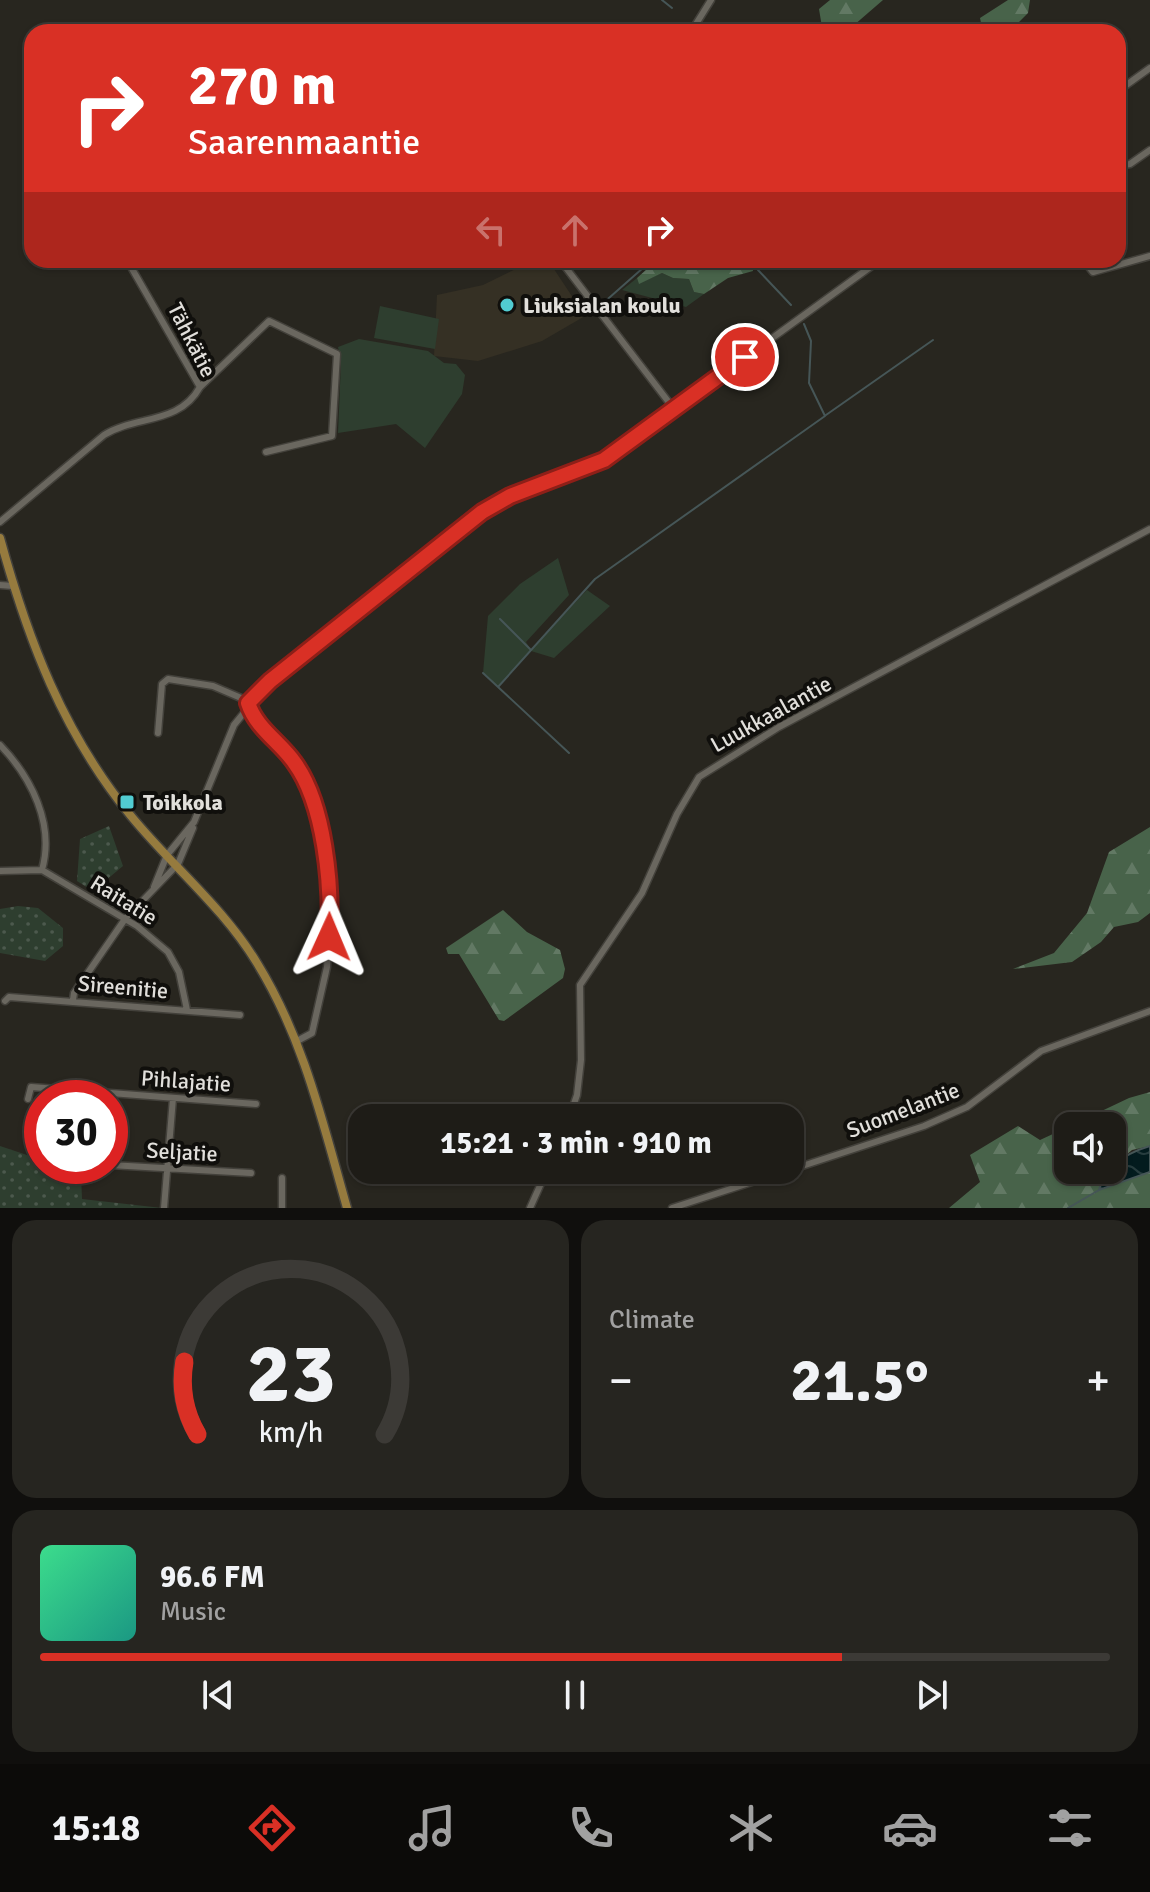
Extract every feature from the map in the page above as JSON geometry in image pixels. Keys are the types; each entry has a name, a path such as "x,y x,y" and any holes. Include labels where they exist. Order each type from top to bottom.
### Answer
{"main road":[{"path":"0,538 40,666 77,740 132,818 178,864 256,961 297,1041 347,1208"}],"street":[{"path":"696,24 711,0"},
{"path":"1126,85 1150,68"},
{"path":"1126,165 1150,150"},
{"path":"1126,263 1150,256"},
{"name":"Tähkätie","path":"0,522 104,435 121,424 176,412 193,400 200,387 132,268"},
{"path":"566,268 674,409"},
{"path":"73,1000 74,993 125,919 178,864 222,747 248,703 270,681 460,526 510,496 604,460 869,268"},
{"path":"1090,268 1093,272 1107,268"},
{"path":"200,387 275,315"},
{"path":"266,452 332,436 337,354 269,321"},
{"name":"Luukkaalantie","path":"574,1104 581,1060 580,985 642,893 677,814 699,777 779,727 1150,529"},
{"path":"0,585 13,586"},
{"path":"158,733 162,684 168,679 213,686 248,703 254,717 294,762 313,795 331,908 327,967 312,1033 297,1041"},
{"path":"0,745 27,778 38,803 44,831 42,870 0,871"},
{"path":"0,759 6,752"},
{"path":"154,887 167,855 194,822"},
{"name":"Raitatie","path":"42,870 125,919 168,952 179,972 187,1010"},
{"name":"Sireenitie","path":"5,1001 9,997 73,1000 240,1015"},
{"name":"Suomelantie","path":"804,1165 924,1126 967,1107 1041,1051 1150,1011"},
{"name":"Pihlajatie","path":"128,1095 256,1104"},
{"path":"164,1208 173,1098"},
{"name":"Seljatie","path":"128,1167 251,1173"},
{"path":"282,1178 282,1208"},
{"path":"530,1208 541,1184"},
{"name":"Suomelantie","path":"672,1208 746,1184"}],"shaded area":[{"name":"Liuksialan koulu","path":"518,268 553,268 585,316 542,341 478,361 434,356 437,295 483,285"}],"green space":[{"path":"830,0 883,0 855,24 822,24 819,9"},
{"path":"1008,0 1030,0 1028,13 1017,24 981,24 980,18"},
{"path":"648,268 753,268 753,271 728,278 704,294 694,292 689,279 673,278 662,273 639,284 637,278"},
{"path":"662,273 673,278 689,279 694,292 704,294 686,307 622,290 637,278 639,283"},
{"path":"380,306 439,319 435,349 374,338"},
{"path":"359,339 428,351 444,363 456,364 465,375 462,394 425,448 396,424 338,433 341,362 338,347"},
{"path":"558,558 569,595 526,642 531,650 587,590 610,606 554,658 531,651 498,687 483,673 488,616 520,584"},
{"path":"109,826 123,866 93,891 77,881 80,839"},
{"path":"1150,827 1150,913 1138,922 1114,927 1101,942 1072,962 1013,969 1054,953 1087,913 1109,852"},
{"path":"18,906 38,908 63,928 63,946 45,961 0,953 0,909"},
{"path":"503,910 527,932 560,950 565,969 563,978 504,1021 499,1020 459,954 448,954 446,948"},
{"path":"1150,1092 1150,1146 1132,1150 1126,1155 1126,1112 1100,1112"},
{"path":"1018,1126 1040,1140 1054,1134 1054,1184 1100,1184 1099,1189 1126,1184 1126,1180 1150,1172 1150,1208 949,1208 980,1182 970,1155"},
{"path":"0,1146 24,1154 24,1184 81,1184 82,1199 162,1208 0,1208"}],"water":[{"path":"1150,1146 1150,1172 1126,1180 1126,1157"},
{"path":"1101,1184 1116,1184 1099,1190"}],"waterway":[{"path":"662,0 672,8"},
{"path":"601,305 643,268"},
{"path":"757,268 791,305"},
{"path":"498,687 595,579 825,416 809,383 811,341 804,324"},
{"path":"826,415 933,340"},
{"path":"500,619 530,649"},
{"path":"483,673 569,753"},
{"path":"1068,1208 1099,1190"}],"place":[{"name":"Liuksialan koulu","path":"507,305"},
{"name":"Toikkola","path":"127,802"}],"route":[{"path":"329,937 331,908 313,795 294,762 254,717 248,703 270,681 460,526 510,496 578,473 604,460 745,357"}]}
